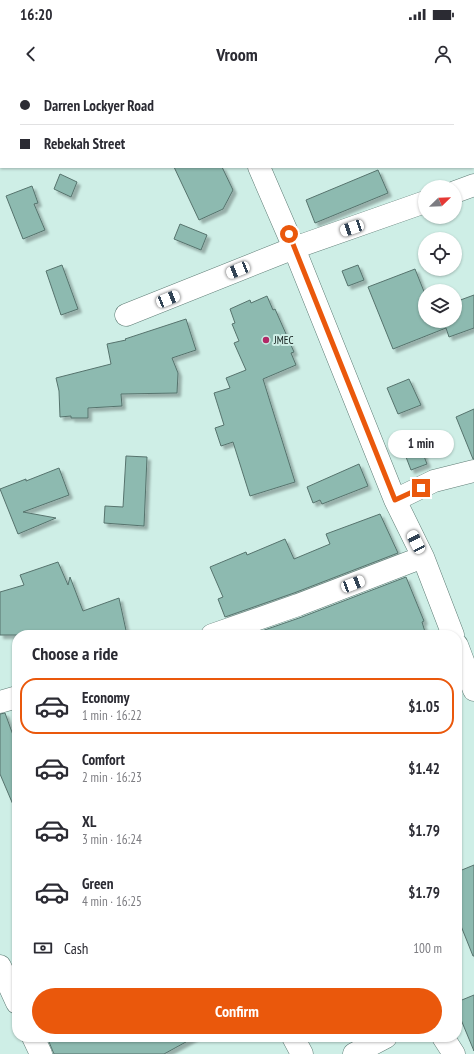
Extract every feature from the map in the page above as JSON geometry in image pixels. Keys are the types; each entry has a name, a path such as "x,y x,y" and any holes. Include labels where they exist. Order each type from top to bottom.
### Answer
{"street":[{"path":"259,168 294,248 395,500 423,557 451,630"},
{"path":"462,189 474,185"},
{"path":"126,316 294,248 418,204"},
{"path":"395,500 434,481 474,471"},
{"path":"226,630 298,605 423,557"},
{"path":"462,658 474,690"},
{"path":"0,702 12,698"},
{"path":"0,966 12,992"},
{"path":"35,1042 41,1054"},
{"path":"296,1042 302,1054"},
{"path":"354,1054 377,1042"},
{"path":"446,1042 454,1054"}],"building":[{"path":"174,168 222,168 233,190 223,209 199,220"},
{"path":"378,170 388,193 315,223 306,200"},
{"path":"60,174 77,182 71,197 54,189"},
{"path":"32,186 38,203 34,204 45,230 23,239 6,196"},
{"path":"180,224 207,235 201,250 174,239"},
{"path":"62,265 78,309 61,315 46,271"},
{"path":"358,265 364,280 348,286 342,271"},
{"path":"415,269 421,284 418,284 418,328 446,328 393,349 368,287"},
{"path":"474,295 474,328 449,337 446,328 462,328 462,299"},
{"path":"267,296 273,310 275,309 294,352 291,353 296,365 263,379 295,482 250,496 233,442 221,446 215,428 224,425 214,393 230,388 226,378 246,370 234,343 239,341 232,324 235,323 230,309 250,300 251,303"},
{"path":"186,319 196,350 172,358 178,373 177,393 121,394 122,406 88,408 88,418 71,418 71,416 60,417 59,391 56,378 111,364 107,344 126,340 125,339"},
{"path":"409,379 421,405 398,414 387,388"},
{"path":"474,409 474,459 473,459 456,417"},
{"path":"417,438 427,464 411,470 401,444"},
{"path":"126,456 147,457 144,526 104,523 105,506 123,507"},
{"path":"359,464 368,486 322,504 320,500 313,503 307,487"},
{"path":"59,468 69,495 23,512 56,518 18,534 0,489"},
{"path":"380,514 398,553 294,593 225,617 218,599 223,597 210,567 246,552 247,555 285,539 294,559 330,544 326,534"},
{"path":"58,562 68,585 70,577 83,611 119,598 126,630 12,630 12,635 0,635 0,592 24,585 20,575"},
{"path":"406,577 424,621 422,622 424,630 264,630"},
{"path":"5,713 12,732 12,802 0,774 0,714"},
{"path":"474,865 474,956 462,928 462,870"},
{"path":"474,995 474,1051 462,1022 462,1000"},
{"path":"49,1042 186,1042 164,1054 54,1054"}],"place":[{"name":"JMEC","path":"266,340"}],"route":[{"path":"289,234 395,500 421,488"}]}
